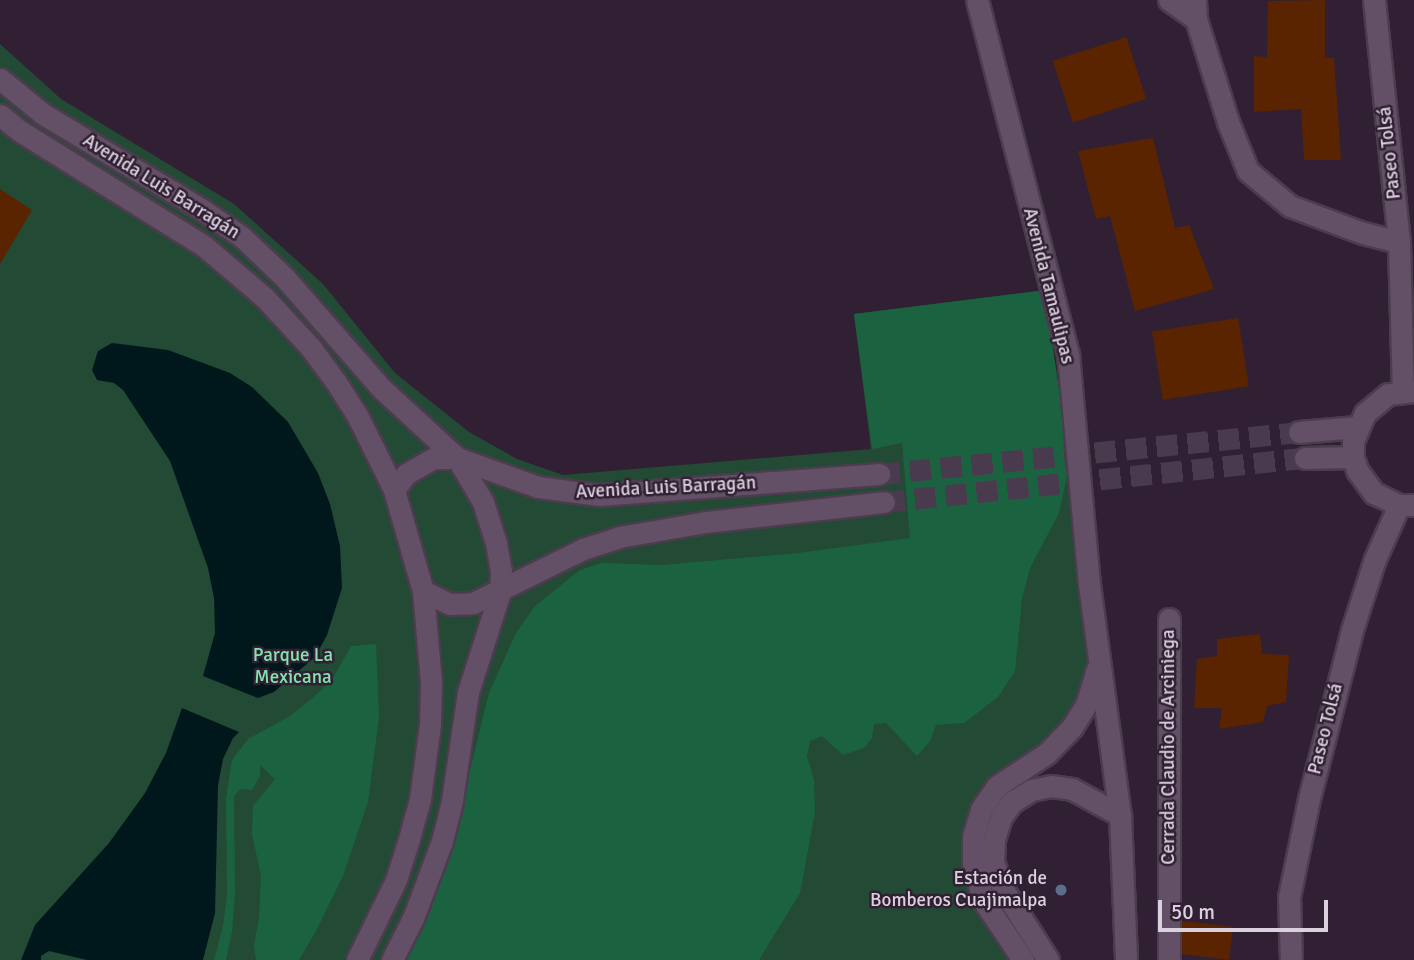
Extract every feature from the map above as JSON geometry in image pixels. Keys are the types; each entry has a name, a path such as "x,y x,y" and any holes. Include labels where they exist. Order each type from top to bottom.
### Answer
{"street":[{"name":"Avenida Tamaulipas","path":"977,0 1068,354 1099,660 1120,815 1126,960"},
{"path":"1169,0 1195,9 1228,122 1248,171 1290,206 1363,233 1399,242"},
{"name":"Paseo Tolsá","path":"1374,0 1399,242 1409,390"},
{"name":"Avenida Luis Barragán","path":"0,79 43,114 201,209 242,237 285,278 372,379 457,458 471,476 490,523 501,572 500,592 468,692 452,801 442,841 414,916 392,960"},
{"name":"Avenida Luis Barragán","path":"0,115 204,246 264,297 311,348 336,382 358,417 394,490 423,591 431,682 430,724 420,799 396,880 357,960"},
{"path":"1407,505 1386,500 1369,488 1357,470 1353,457 1357,427 1375,402 1409,390"},
{"path":"1299,432 1357,427"},
{"path":"1305,458 1353,457"},
{"name":"Avenida Luis Barragán","path":"394,490 419,464 434,458 457,458 538,487 599,495 879,474"},
{"name":"Avenida Luis Barragán","path":"423,591 450,604 463,605 500,592 583,549 619,537 706,522 884,502"},
{"name":"Paseo Tolsá","path":"1291,960 1289,897 1309,799 1352,629 1375,559 1407,505"},
{"name":"Cerrada Claudio de Arciniega","path":"1169,619 1169,960"},
{"name":"Avenida Tamaulipas","path":"1023,960 983,900 973,863 973,836 981,809 997,786 1047,753 1072,727 1086,705 1099,660"},
{"path":"1048,960 1003,890 993,860 994,839 1001,817 1012,802 1031,790 1051,786 1072,789 1120,815"}],"green space":[{"name":"Parque La Mexicana","path":"0,44 61,99 234,204 323,284 395,373 469,432 517,459 563,475 871,449 854,314 1039,291 1050,329 1070,463 1092,667 1082,698 1052,739 1010,767 967,856 1014,960 0,960"},
{"path":"1039,291 1050,329 1070,463 1059,513 1030,568 1022,599 1015,671 998,697 964,723 936,725 930,741 917,756 886,723 874,724 872,738 864,748 843,755 822,736 810,741 807,756 814,780 815,812 800,893 759,960 404,960 434,895 451,847 489,693 516,633 535,606 580,570 602,563 662,565 798,553 910,538 902,443 872,449 854,314"},
{"path":"376,644 379,717 368,802 343,876 316,931 299,960 256,960 254,946 261,876 252,834 253,806 275,779 260,765 260,776 252,790 240,789 234,796 235,893 232,932 226,960 214,960 223,926 227,895 226,799 232,760 248,739 290,716 314,697 333,678 351,646"}],"shaded area":[{"path":"112,343 168,350 230,373 252,387 288,422 318,473 330,504 340,546 342,588 327,635 315,657 274,692 258,698 203,676 215,633 214,598 208,568 170,461 123,390 114,383 97,380 92,370 98,351"},
{"path":"182,708 239,732 233,738 223,759 218,786 215,913 203,960 87,960 49,951 41,956 41,960 21,960 35,925 109,843 145,793 166,753"}],"building":[{"path":"1325,0 1325,58 1334,58 1341,160 1304,160 1301,109 1254,112 1254,56 1267,57 1268,1"},
{"path":"1126,37 1146,99 1073,123 1053,61"},
{"path":"1153,138 1175,228 1189,225 1214,289 1135,311 1110,216 1096,219 1078,151"},
{"path":"0,189 32,210 0,264"},
{"path":"1238,318 1249,386 1163,400 1152,332"},
{"path":"1260,634 1262,654 1289,655 1286,702 1267,706 1263,722 1219,729 1222,708 1194,708 1197,659 1217,656 1217,639"},
{"path":"1182,921 1233,927 1229,960 1178,954"}],"tunnel":[{"path":"879,474 1299,432"},
{"path":"884,502 1305,458"}],"place":[{"name":"Estación de Bomberos Cuajimalpa","path":"1061,890"}]}
